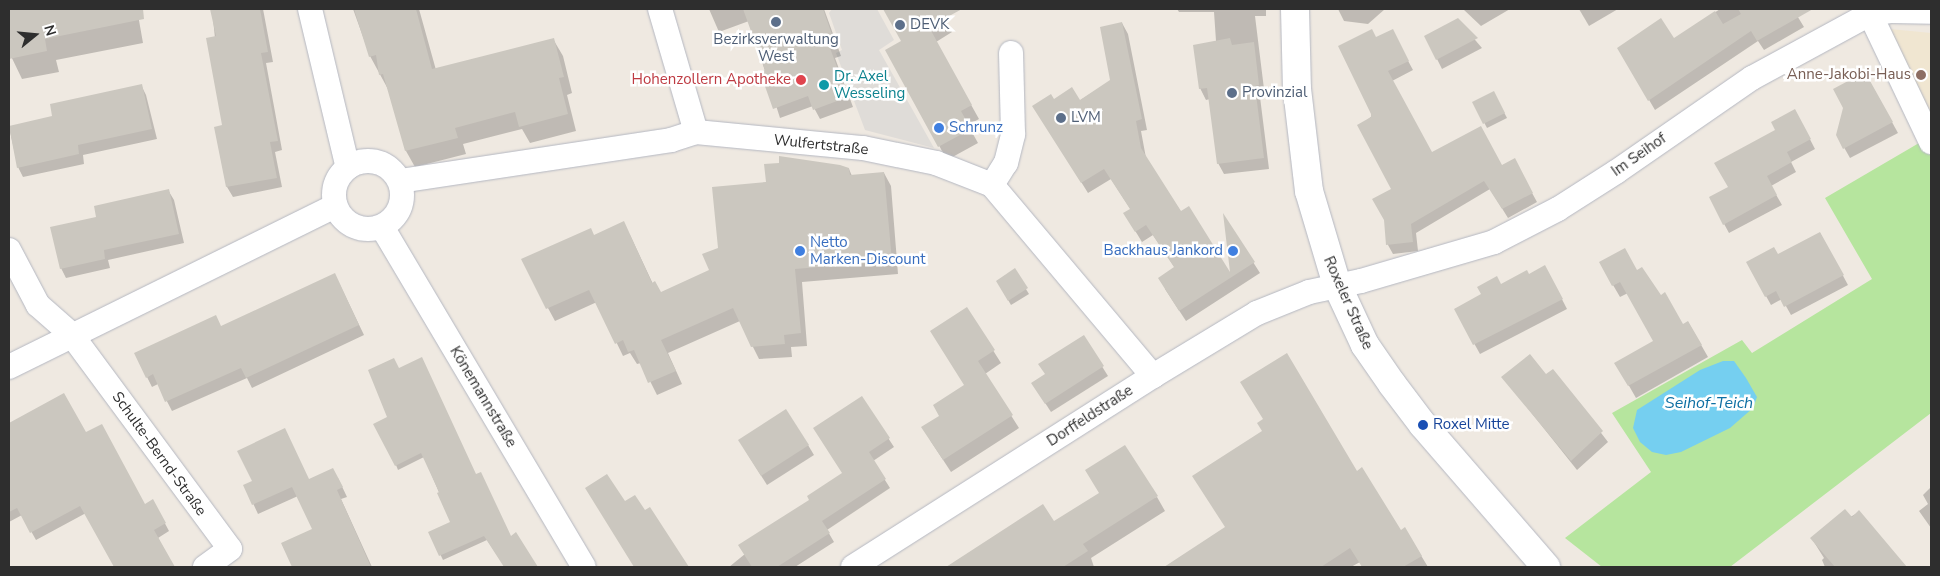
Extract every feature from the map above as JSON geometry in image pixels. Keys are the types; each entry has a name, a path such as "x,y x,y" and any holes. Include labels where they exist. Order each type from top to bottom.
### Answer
{"main road":[{"name":"Roxeler Straße","path":"1296,9 1297,89 1308,191 1337,285 1365,345 1392,384 1423,425 1546,567"}],"street":[{"path":"310,9 348,168"},
{"path":"660,9 696,132"},
{"name":"Im Seihof","path":"1337,285 1494,242 1558,209 1616,172 1752,78 1870,14 1892,10 1931,12"},
{"path":"1870,14 1931,142"},
{"path":"992,186 1006,163 1013,134 1011,54"},
{"name":"Wulfertstraße","path":"400,181 671,140 696,132 863,148 936,163 992,186 1153,376"},
{"path":"368,160 380,162 390,168 400,181 403,193 400,210 382,227 368,230 354,227 342,218 335,206 335,184 348,168 368,160"},
{"path":"9,367 71,334 335,206"},
{"name":"Könemannstraße","path":"382,227 584,567"},
{"name":"Schulte-Bernd-Straße","path":"9,250 38,305 71,334 230,549 205,567"},
{"name":"Dorffeldstraße","path":"853,567 1153,376 1257,314 1309,292 1337,285"}],"shaded area":[{"path":"832,9 877,9 894,40 879,50 934,148 865,130 836,53 842,50 829,13"},
{"name":"Anne-Jakobi-Haus","path":"1890,29 1931,33 1931,117"}],"green space":[{"path":"1931,136 1931,413 1730,567 1602,567 1565,538 1651,472 1612,413 1742,340 1752,353 1872,279 1825,198"}],"water":[{"name":"Seihof-Teich","path":"1723,361 1734,361 1746,378 1757,397 1753,408 1730,428 1681,452 1666,455 1652,452 1640,442 1633,428 1637,410 1700,370"}],"building":[{"path":"9,9 143,9 144,19 45,39 47,51 9,59"},
{"path":"210,9 260,9 268,52 261,53 278,141 270,142 277,178 226,187 214,127 222,125 206,38 216,36"},
{"path":"354,9 416,9 432,69 554,38 564,77 559,78 568,114 519,127 515,112 455,128 458,138 405,151 383,74 379,75 376,55 369,57"},
{"path":"743,9 823,9 836,46 830,48 848,97 813,110 808,96 773,109 760,72 765,70"},
{"path":"883,9 962,9 929,27 972,105 961,111 971,129 938,147 885,50 901,41"},
{"path":"1738,9 1813,9 1757,41 1751,31 1648,101 1617,48 1661,18 1674,38 1715,11 1723,24 1741,14"},
{"path":"1458,18 1478,38 1436,60 1424,36"},
{"path":"1122,22 1142,119 1136,121 1141,148 1181,211 1189,206 1230,272 1223,213 1255,262 1179,311 1158,278 1174,267 1146,225 1135,232 1123,213 1130,209 1104,169 1081,183 1032,106 1051,94 1054,99 1072,87 1080,100 1110,80 1100,27"},
{"path":"1372,29 1376,37 1393,29 1409,61 1388,71 1432,152 1481,126 1502,165 1515,158 1533,193 1502,209 1484,181 1411,224 1413,242 1386,245 1384,220 1372,199 1391,189 1357,125 1371,117 1371,114 1338,46"},
{"path":"1230,38 1232,45 1254,42 1259,85 1255,86 1264,158 1217,164 1207,88 1199,89 1193,45"},
{"path":"1865,72 1893,122 1843,149 1836,135 1843,108 1833,89"},
{"path":"142,84 152,129 78,145 79,154 17,168 9,126 52,116 50,104"},
{"path":"1494,91 1505,113 1483,124 1472,102"},
{"path":"1795,109 1811,139 1787,152 1792,162 1767,176 1777,195 1723,225 1709,197 1728,187 1714,163 1775,130 1771,122"},
{"name":"Netto Marken-Discount","path":"779,156 840,165 849,168 850,175 884,172 892,261 795,269 801,333 784,335 785,344 751,347 733,308 661,340 676,371 648,383 634,350 628,352 623,340 615,344 589,290 546,309 521,259 591,228 594,235 624,221 652,283 655,281 661,292 709,270 702,254 718,248 712,187 766,182 764,164 779,163"},
{"path":"169,189 179,234 104,250 105,259 60,269 50,227 96,217 94,206"},
{"path":"1820,232 1844,275 1784,307 1776,291 1765,297 1746,262 1774,247 1778,254"},
{"path":"1625,248 1637,270 1642,267 1661,295 1665,292 1683,324 1688,321 1702,345 1628,386 1614,363 1653,341 1620,282 1612,286 1599,262"},
{"path":"1545,265 1563,299 1473,345 1454,309 1481,294 1477,287 1497,276 1501,284 1527,270 1529,274"},
{"path":"1015,268 1028,288 1008,301 996,281"},
{"path":"335,273 359,325 246,378 241,368 165,402 153,374 146,378 134,353 216,315 221,326"},
{"path":"967,307 995,350 978,361 1013,415 943,460 921,427 939,416 933,405 964,385 930,331"},
{"path":"1084,335 1104,366 1045,404 1031,383 1045,374 1038,364"},
{"path":"1287,353 1357,471 1362,467 1401,530 1405,527 1422,556 1403,567 1362,567 1350,548 1321,567 1164,567 1225,527 1192,476 1262,431 1257,423 1263,419 1240,382"},
{"path":"1530,354 1546,374 1553,369 1603,431 1571,461 1501,377"},
{"path":"422,357 476,474 481,472 511,536 516,532 538,567 504,567 484,536 439,556 428,532 450,522 437,493 439,492 421,453 395,466 373,424 387,417 368,370 394,358 399,368"},
{"path":"64,393 86,432 102,424 145,504 153,499 166,523 154,530 175,567 114,567 80,506 30,533 17,508 9,512 9,423"},
{"path":"862,396 890,438 869,452 886,479 822,521 830,533 777,567 752,567 738,545 809,500 807,496 842,473 813,428"},
{"path":"786,409 809,445 761,476 738,440"},
{"path":"285,428 309,479 333,468 343,487 337,490 371,567 292,567 281,543 312,529 292,487 252,505 243,485 252,481 237,451"},
{"path":"1125,445 1158,496 1083,544 1088,551 1063,567 946,567 1043,504 1054,521 1099,493 1085,470"},
{"path":"607,474 625,501 635,495 645,510 650,507 689,567 634,567 585,488"},
{"path":"1845,509 1852,517 1859,510 1907,567 1835,567 1810,538"}],"place":[{"name":"Bezirksverwaltung West","path":"776,22"},
{"name":"DEVK","path":"900,25"},
{"name":"Anne-Jakobi-Haus","path":"1921,75"},
{"name":"Hohenzollern Apotheke","path":"801,80"},
{"name":"Dr. Axel Wesseling","path":"824,85"},
{"name":"Provinzial","path":"1232,93"},
{"name":"LVM","path":"1061,118"},
{"name":"Schrunz","path":"939,128"},
{"name":"Netto Marken-Discount","path":"800,251"},
{"name":"Backhaus Jankord","path":"1233,251"},
{"name":"Roxel Mitte","path":"1423,425"}]}
